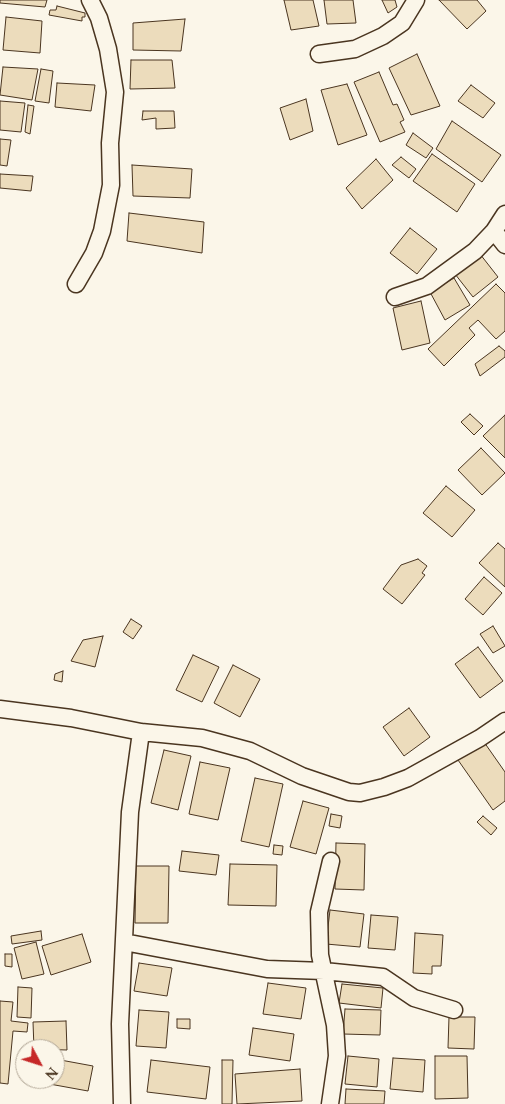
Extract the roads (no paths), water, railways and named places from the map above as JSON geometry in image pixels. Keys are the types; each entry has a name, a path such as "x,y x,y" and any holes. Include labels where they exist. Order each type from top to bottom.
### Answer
{"street":[{"path":"76,284 94,253 102,231 111,184 110,143 115,92 108,49 99,18 90,0"},
{"path":"319,54 355,49 383,36 402,22 416,0"},
{"path":"395,297 427,286 475,251 494,231 505,214"},
{"path":"494,231 505,245"},
{"path":"0,709 72,718 141,732 202,738 250,751 302,776 349,792 360,793 408,778 480,738 505,721"},
{"path":"122,1104 120,1024 130,812 141,732"},
{"path":"330,1104 336,1056 336,1033 320,955 319,912 331,861"},
{"path":"124,942 267,969 324,971 383,977 414,998 454,1010"}]}
